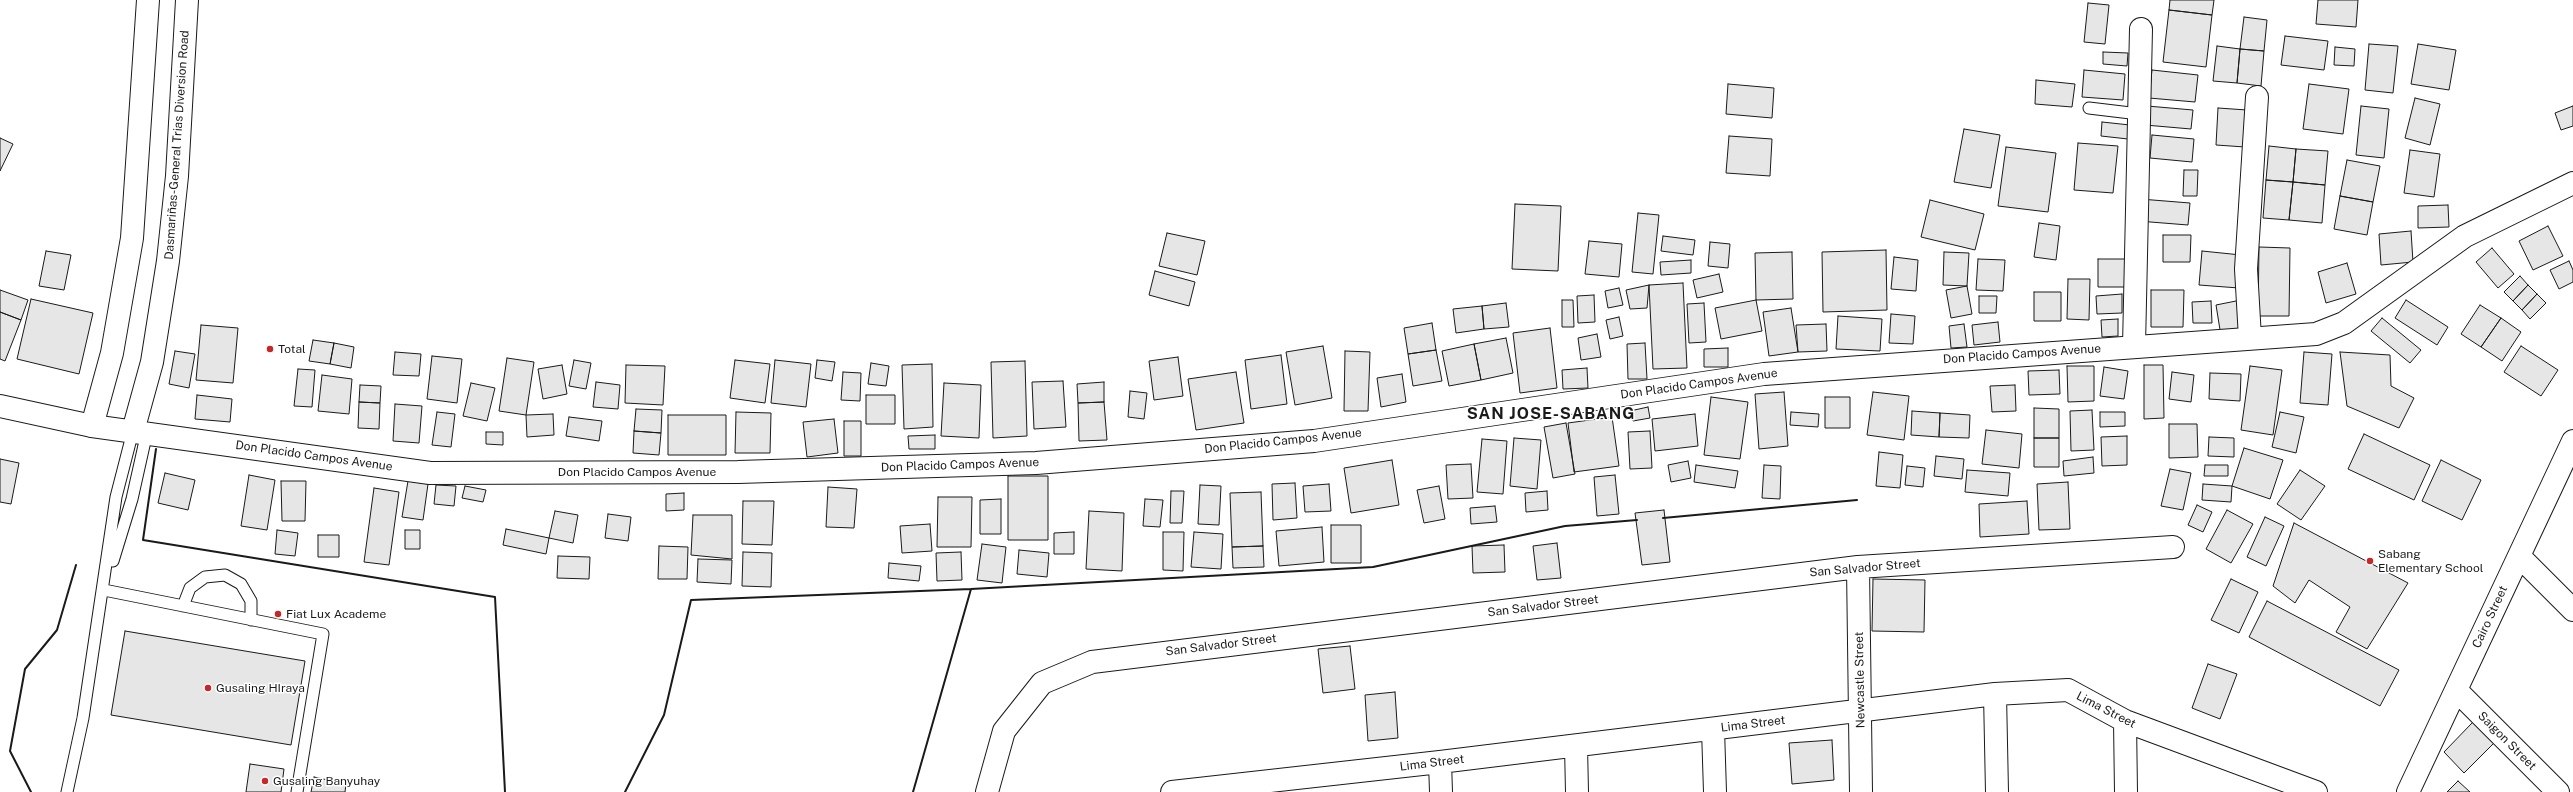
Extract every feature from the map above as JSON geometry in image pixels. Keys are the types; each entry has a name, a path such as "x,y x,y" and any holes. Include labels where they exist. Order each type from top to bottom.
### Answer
{"street":[{"path":"92,426 112,353 132,238 148,0"},
{"name":"Dasmariñas-General Trias Diversion Road","path":"140,432 168,261 177,176 187,0"},
{"path":"2134,346 2141,29"},
{"path":"2250,338 2246,269 2257,97"},
{"name":"Don Placido Campos Avenue","path":"0,406 92,426 430,473 738,472 1036,463 1314,441 1764,374 2316,334 2344,323 2466,236 2573,183"},
{"name":"Cairo Street","path":"2408,792 2573,441"},
{"name":"San Salvador Street","path":"987,792 1004,731 1042,684 1092,662 1858,567 2173,547"},
{"path":"2519,556 2573,610"},
{"name":"Newcastle Street","path":"1858,567 1861,792"},
{"name":"Lima Street","path":"1172,792 1305,785 1440,762 1995,694 2068,690 2125,721 2265,783 2316,792"},
{"name":"Saigon Street","path":"2456,690 2558,792"},
{"path":"1995,694 1997,792"},
{"path":"2125,721 2126,792"},
{"path":"1713,729 1714,792"},
{"path":"1576,746 1577,792"},
{"path":"1440,762 1441,792"}],"lane":[{"path":"2089,108 2139,114"},
{"path":"67,792 83,718 104,590 116,497 140,432"},
{"path":"104,590 132,499 140,432"},
{"path":"183,606 190,588 206,577 225,575 242,584 251,600 251,620"},
{"path":"104,590 323,634 297,792"}],"building":[{"path":"2170,0 2214,0 2212,15 2169,10"},
{"path":"2318,0 2358,0 2356,27 2316,24"},
{"path":"2088,3 2109,5 2105,44 2084,42"},
{"path":"2169,10 2212,15 2206,67 2163,62"},
{"path":"2244,17 2267,20 2264,51 2240,49"},
{"path":"2285,36 2328,41 2324,70 2281,65"},
{"path":"2369,44 2398,46 2393,93 2365,90"},
{"path":"2418,44 2456,50 2449,90 2411,84"},
{"path":"2217,46 2240,49 2237,83 2213,81"},
{"path":"2335,47 2355,49 2354,66 2334,65"},
{"path":"2240,49 2264,51 2261,86 2237,83"},
{"path":"2103,52 2128,53 2127,66 2103,64"},
{"path":"2084,70 2125,74 2123,100 2082,97"},
{"path":"2152,70 2198,75 2195,102 2149,98"},
{"path":"2036,80 2075,84 2072,107 2035,104"},
{"path":"1728,84 1774,88 1772,118 1726,114"},
{"path":"2309,84 2349,89 2343,134 2303,129"},
{"path":"2415,98 2440,104 2430,145 2405,138"},
{"path":"2147,106 2193,110 2191,129 2145,125"},
{"path":"2361,106 2389,109 2384,158 2356,155"},
{"path":"2573,106 2573,126 2561,130 2555,113"},
{"path":"2218,108 2247,110 2245,147 2216,145"},
{"path":"2102,122 2130,125 2128,139 2101,136"},
{"path":"1964,129 2000,135 1991,188 1954,182"},
{"path":"2152,135 2194,139 2192,162 2150,158"},
{"path":"1729,136 1772,139 1770,176 1726,173"},
{"path":"0,138 13,144 0,171"},
{"path":"2078,143 2118,146 2113,193 2074,190"},
{"path":"2269,146 2296,149 2293,182 2266,180"},
{"path":"2006,147 2056,153 2048,212 1998,206"},
{"path":"2296,149 2328,151 2325,185 2293,182"},
{"path":"2410,150 2440,154 2434,197 2404,193"},
{"path":"2347,160 2380,166 2373,202 2340,196"},
{"path":"2184,170 2198,170 2197,196 2183,196"},
{"path":"2266,180 2293,182 2289,220 2263,218"},
{"path":"2293,182 2325,185 2322,223 2289,220"},
{"path":"2340,196 2373,202 2367,235 2334,229"},
{"path":"2140,199 2190,203 2188,225 2138,221"},
{"path":"1930,200 1984,214 1975,250 1921,237"},
{"path":"1515,204 1561,206 1558,271 1512,269"},
{"path":"2448,205 2449,227 2418,228 2418,206"},
{"path":"1638,213 1659,215 1653,274 1632,272"},
{"path":"2039,223 2060,226 2056,260 2034,257"},
{"path":"2548,226 2563,256 2533,270 2519,241"},
{"path":"2411,231 2413,262 2381,265 2379,234"},
{"path":"1167,233 1205,241 1197,275 1159,266"},
{"path":"2163,235 2191,235 2190,262 2163,262"},
{"path":"1663,236 1695,240 1693,255 1661,251"},
{"path":"1589,241 1622,244 1619,277 1585,274"},
{"path":"1710,242 1730,244 1728,268 1708,266"},
{"path":"2259,247 2290,248 2289,316 2258,316"},
{"path":"2492,248 2514,274 2498,288 2476,262"},
{"path":"1886,250 1887,310 1823,312 1822,252"},
{"path":"46,251 71,255 64,290 39,286"},
{"path":"2202,251 2241,255 2239,288 2199,285"},
{"path":"1792,252 1793,299 1756,300 1755,253"},
{"path":"1944,252 1969,253 1967,286 1943,285"},
{"path":"1894,257 1918,260 1916,291 1891,289"},
{"path":"1978,259 2005,260 2003,291 1976,290"},
{"path":"2098,259 2128,259 2128,287 2098,287"},
{"path":"1691,260 1691,273 1661,275 1660,262"},
{"path":"2569,261 2573,270 2573,282 2559,289 2550,270"},
{"path":"2347,263 2356,294 2326,303 2318,272"},
{"path":"1155,271 1195,282 1189,306 1149,295"},
{"path":"1719,274 1723,292 1697,298 1693,280"},
{"path":"2520,276 2528,285 2513,301 2504,292"},
{"path":"2068,279 2090,279 2089,320 2067,319"},
{"path":"1683,283 1687,368 1653,369 1649,285"},
{"path":"1649,285 1647,308 1630,309 1626,290"},
{"path":"2528,285 2537,294 2522,310 2513,301"},
{"path":"1967,286 1972,314 1951,318 1946,290"},
{"path":"1619,288 1623,305 1608,308 1605,291"},
{"path":"0,290 28,300 21,320 0,312"},
{"path":"2151,290 2184,290 2183,327 2151,327"},
{"path":"2034,292 2061,292 2061,321 2034,321"},
{"path":"2122,294 2122,313 2097,314 2096,296"},
{"path":"2537,294 2546,303 2530,319 2522,310"},
{"path":"1594,295 1595,322 1578,323 1577,296"},
{"path":"1979,296 1997,296 1996,313 1979,313"},
{"path":"31,299 93,313 79,374 17,359"},
{"path":"1562,300 1573,300 1574,327 1562,327"},
{"path":"1756,300 1762,331 1721,339 1715,308"},
{"path":"2241,300 2247,332 2221,336 2216,305"},
{"path":"2406,300 2448,327 2437,345 2395,318"},
{"path":"2211,301 2212,323 2193,323 2192,302"},
{"path":"1506,303 1509,327 1484,329 1482,306"},
{"path":"1704,303 1706,342 1689,343 1687,304"},
{"path":"2480,305 2501,318 2481,347 2461,334"},
{"path":"1482,306 1484,329 1456,333 1453,309"},
{"path":"1791,308 1798,352 1769,356 1763,312"},
{"path":"0,312 21,320 5,361 0,359"},
{"path":"1891,314 1915,316 1913,344 1889,343"},
{"path":"1838,316 1882,319 1880,351 1836,349"},
{"path":"1619,317 1623,336 1610,339 1606,320"},
{"path":"2382,318 2421,350 2410,363 2371,331"},
{"path":"2501,318 2521,332 2502,361 2481,347"},
{"path":"2118,319 2118,336 2102,337 2101,320"},
{"path":"1998,322 2000,342 1974,345 1972,325"},
{"path":"1432,323 1436,350 1408,354 1404,328"},
{"path":"1826,324 1827,351 1798,352 1796,325"},
{"path":"1964,324 1967,347 1951,348 1949,326"},
{"path":"201,325 238,328 233,383 196,380"},
{"path":"1550,328 1557,388 1520,393 1513,333"},
{"path":"1597,334 1601,357 1581,360 1578,338"},
{"path":"1506,338 1513,373 1481,380 1474,344"},
{"path":"313,340 334,343 330,364 309,361"},
{"path":"334,343 354,347 351,368 330,364"},
{"path":"1645,343 1647,379 1628,379 1627,344"},
{"path":"1474,344 1481,380 1449,386 1442,351"},
{"path":"1323,346 1332,398 1295,405 1286,352"},
{"path":"2521,346 2558,370 2541,396 2504,372"},
{"path":"1728,348 1728,367 1704,367 1704,349"},
{"path":"1436,350 1442,381 1413,386 1408,354"},
{"path":"175,351 195,354 189,388 169,384"},
{"path":"1345,351 1370,352 1368,411 1344,411"},
{"path":"395,352 421,354 419,376 393,375"},
{"path":"2304,352 2332,354 2328,405 2300,403"},
{"path":"2340,352 2390,355 2391,386 2414,398 2399,428 2347,406"},
{"path":"1281,355 1287,404 1251,409 1245,360"},
{"path":"432,356 462,359 457,403 427,399"},
{"path":"1178,357 1183,396 1154,400 1149,361"},
{"path":"507,358 534,362 526,415 499,411"},
{"path":"574,360 591,363 586,389 569,386"},
{"path":"735,360 770,364 765,403 730,398"},
{"path":"775,360 811,364 806,407 771,403"},
{"path":"817,360 835,362 832,381 815,378"},
{"path":"1025,361 1027,436 993,438 991,362"},
{"path":"871,363 889,366 886,386 868,384"},
{"path":"932,364 933,427 904,429 902,365"},
{"path":"562,365 567,394 543,399 538,369"},
{"path":"626,365 665,366 663,405 625,403"},
{"path":"2144,365 2163,365 2164,418 2144,419"},
{"path":"2067,366 2094,366 2094,401 2068,402"},
{"path":"2250,366 2282,370 2273,435 2241,430"},
{"path":"2104,367 2128,371 2124,399 2100,396"},
{"path":"1587,368 1588,388 1563,389 1562,370"},
{"path":"298,369 315,370 312,407 294,406"},
{"path":"2059,370 2060,394 2029,395 2028,371"},
{"path":"843,372 861,373 860,401 841,400"},
{"path":"1236,372 1244,423 1196,430 1188,379"},
{"path":"2172,372 2194,375 2191,402 2169,399"},
{"path":"2210,373 2241,374 2240,401 2209,399"},
{"path":"1402,374 1406,402 1381,407 1377,378"},
{"path":"322,375 352,379 349,414 318,411"},
{"path":"1063,381 1066,427 1034,429 1032,382"},
{"path":"596,382 620,385 618,409 593,407"},
{"path":"1104,382 1104,402 1078,403 1077,384"},
{"path":"471,383 495,388 487,421 463,416"},
{"path":"944,383 981,385 979,438 941,436"},
{"path":"360,385 381,386 380,403 359,402"},
{"path":"2015,385 2016,411 1992,412 1990,386"},
{"path":"1130,391 1147,393 1144,419 1128,417"},
{"path":"1784,392 1788,446 1759,449 1755,394"},
{"path":"1873,392 1909,396 1904,440 1867,435"},
{"path":"197,395 232,399 230,422 195,419"},
{"path":"866,395 895,395 895,424 866,424"},
{"path":"1711,397 1748,402 1740,459 1704,455"},
{"path":"1825,397 1850,397 1850,428 1825,428"},
{"path":"359,402 380,403 379,429 358,428"},
{"path":"1104,402 1107,440 1079,441 1078,403"},
{"path":"395,404 422,406 419,443 393,441"},
{"path":"1648,407 1650,418 1633,421 1630,411"},
{"path":"2034,408 2059,409 2059,438 2034,438"},
{"path":"636,409 662,410 661,433 634,431"},
{"path":"2092,410 2094,450 2071,451 2070,411"},
{"path":"1912,411 1940,413 1939,437 1911,435"},
{"path":"437,412 455,414 451,447 432,445"},
{"path":"736,412 771,413 770,453 735,453"},
{"path":"1791,412 1819,414 1818,427 1790,425"},
{"path":"2100,412 2125,412 2125,426 2100,427"},
{"path":"2280,412 2304,417 2296,453 2272,447"},
{"path":"1940,413 1970,415 1969,438 1939,437"},
{"path":"553,414 554,435 527,437 526,415"},
{"path":"1695,414 1698,446 1655,451 1652,419"},
{"path":"668,415 726,415 726,455 668,455"},
{"path":"569,417 602,421 599,441 566,436"},
{"path":"1612,417 1619,466 1574,472 1568,423"},
{"path":"834,419 838,453 807,457 803,422"},
{"path":"844,421 861,421 861,456 844,456"},
{"path":"1566,423 1575,474 1553,478 1544,427"},
{"path":"2169,424 2197,424 2198,457 2169,458"},
{"path":"1986,430 2022,434 2019,468 1982,464"},
{"path":"634,431 661,433 659,455 633,453"},
{"path":"1650,431 1652,468 1630,469 1628,432"},
{"path":"486,432 503,432 503,445 486,444"},
{"path":"2364,434 2430,465 2414,500 2348,469"},
{"path":"935,435 935,449 909,449 908,436"},
{"path":"2127,436 2127,465 2102,466 2101,437"},
{"path":"2209,437 2234,438 2234,457 2208,456"},
{"path":"1514,438 1541,440 1537,489 1510,486"},
{"path":"2034,438 2059,438 2059,467 2034,467"},
{"path":"1482,439 1507,441 1503,494 1477,492"},
{"path":"2244,448 2283,460 2270,499 2232,486"},
{"path":"1879,452 1903,455 1900,488 1876,486"},
{"path":"1936,456 1964,459 1962,479 1934,476"},
{"path":"2093,457 2094,473 2064,476 2063,461"},
{"path":"0,459 19,463 11,504 0,502"},
{"path":"1392,460 1399,505 1351,513 1344,468"},
{"path":"2441,460 2481,480 2462,520 2422,501"},
{"path":"1688,461 1691,478 1671,482 1668,465"},
{"path":"1471,464 1473,498 1448,499 1446,465"},
{"path":"1696,465 1738,471 1735,488 1694,482"},
{"path":"1764,465 1781,466 1780,499 1762,498"},
{"path":"2205,465 2228,465 2228,476 2204,476"},
{"path":"1907,466 1925,468 1923,487 1905,485"},
{"path":"2170,469 2191,473 2183,510 2161,506"},
{"path":"1967,470 2010,473 2008,496 1965,492"},
{"path":"2300,470 2325,486 2301,520 2277,504"},
{"path":"165,473 195,480 188,510 158,503"},
{"path":"249,475 275,480 267,530 241,526"},
{"path":"1615,475 1619,514 1597,516 1594,477"},
{"path":"1008,476 1048,476 1048,540 1008,540"},
{"path":"281,481 306,481 305,521 282,521"},
{"path":"408,481 428,484 423,520 402,517"},
{"path":"2068,482 2070,529 2039,530 2037,484"},
{"path":"1295,483 1297,518 1273,520 1272,484"},
{"path":"1329,484 1331,511 1305,512 1303,486"},
{"path":"2203,484 2232,486 2231,502 2202,500"},
{"path":"436,485 456,486 454,506 434,504"},
{"path":"1200,485 1221,486 1219,525 1198,524"},
{"path":"465,486 486,490 483,502 462,498"},
{"path":"1439,486 1445,519 1424,523 1417,490"},
{"path":"828,487 857,489 854,528 826,527"},
{"path":"374,488 399,492 389,565 364,562"},
{"path":"1171,491 1184,491 1182,523 1170,523"},
{"path":"1547,491 1548,510 1526,512 1525,493"},
{"path":"1261,492 1263,546 1232,547 1230,493"},
{"path":"684,493 684,510 666,511 666,494"},
{"path":"938,497 972,497 971,547 937,547"},
{"path":"1001,499 1001,534 980,534 980,500"},
{"path":"1145,499 1163,500 1160,527 1143,526"},
{"path":"743,501 774,501 772,545 742,544"},
{"path":"2027,501 2029,534 1980,537 1979,504"},
{"path":"2197,505 2212,512 2203,532 2188,525"},
{"path":"1495,506 1497,522 1471,524 1470,508"},
{"path":"1664,510 1670,562 1642,565 1635,513"},
{"path":"2227,510 2253,524 2231,563 2206,549"},
{"path":"555,511 578,515 573,543 549,538"},
{"path":"1089,511 1124,513 1122,571 1086,569"},
{"path":"608,514 631,517 628,541 605,538"},
{"path":"693,515 732,515 732,559 691,555"},
{"path":"2265,517 2284,526 2266,566 2247,557"},
{"path":"2294,523 2408,583 2367,649 2336,632 2350,607 2309,580 2295,603 2273,586"},
{"path":"930,524 932,551 902,553 900,526"},
{"path":"1331,525 1361,525 1361,563 1331,563"},
{"path":"1322,527 1324,562 1279,566 1276,531"},
{"path":"506,529 549,538 546,554 503,545"},
{"path":"277,530 298,533 295,556 275,554"},
{"path":"405,530 420,530 420,549 405,549"},
{"path":"1074,532 1074,554 1054,554 1054,533"},
{"path":"1163,532 1184,532 1183,571 1163,570"},
{"path":"1194,532 1223,534 1221,569 1191,567"},
{"path":"318,535 339,535 339,557 318,557"},
{"path":"1557,543 1561,578 1537,580 1533,546"},
{"path":"982,544 1006,547 1002,583 977,580"},
{"path":"1504,545 1505,572 1473,573 1472,546"},
{"path":"659,546 688,547 687,579 658,579"},
{"path":"1263,546 1264,567 1233,568 1232,547"},
{"path":"1019,550 1049,553 1047,577 1017,574"},
{"path":"743,552 772,553 771,587 742,586"},
{"path":"961,552 962,580 937,581 936,553"},
{"path":"558,556 590,557 589,579 557,578"},
{"path":"698,559 732,560 731,584 697,582"},
{"path":"889,563 921,566 919,581 888,578"},
{"path":"1873,579 1925,580 1924,632 1872,631"},
{"path":"2231,579 2258,592 2239,633 2211,620"},
{"path":"2267,601 2399,670 2380,706 2249,637"},
{"name":"Gusaling HIraya","path":"125,631 305,661 291,745 111,715"},
{"path":"1350,646 1355,689 1323,693 1318,649"},
{"path":"2208,664 2237,674 2220,719 2192,708"},
{"path":"1395,692 1398,738 1368,741 1365,695"},
{"path":"2473,722 2494,743 2464,773 2444,752"},
{"path":"1832,740 1834,780 1792,784 1789,743"},
{"name":"Gusaling Banyuhay","path":"250,764 284,769 281,792 246,792"},
{"path":"314,777 346,784 345,792 311,792"},
{"path":"2458,781 2470,792 2447,792"}],"wall":[{"path":"156,449 143,540 495,597 505,792"},
{"path":"1663,518 1857,500"},
{"path":"625,792 664,715 691,600 971,589 1373,567 1565,526 1637,520"},
{"path":"31,792 10,751 25,669 57,630 76,565"},
{"path":"913,792 971,589"}],"place":[{"name":"Total","path":"270,349"},
{"name":"Sabang Elementary School","path":"2370,561"},
{"name":"Fiat Lux Academe","path":"278,614"},
{"name":"Gusaling HIraya","path":"208,688"},
{"name":"Gusaling Banyuhay","path":"265,781"}],"district":[{"name":"SAN JOSE-SABANG","path":"1551,414"}]}
